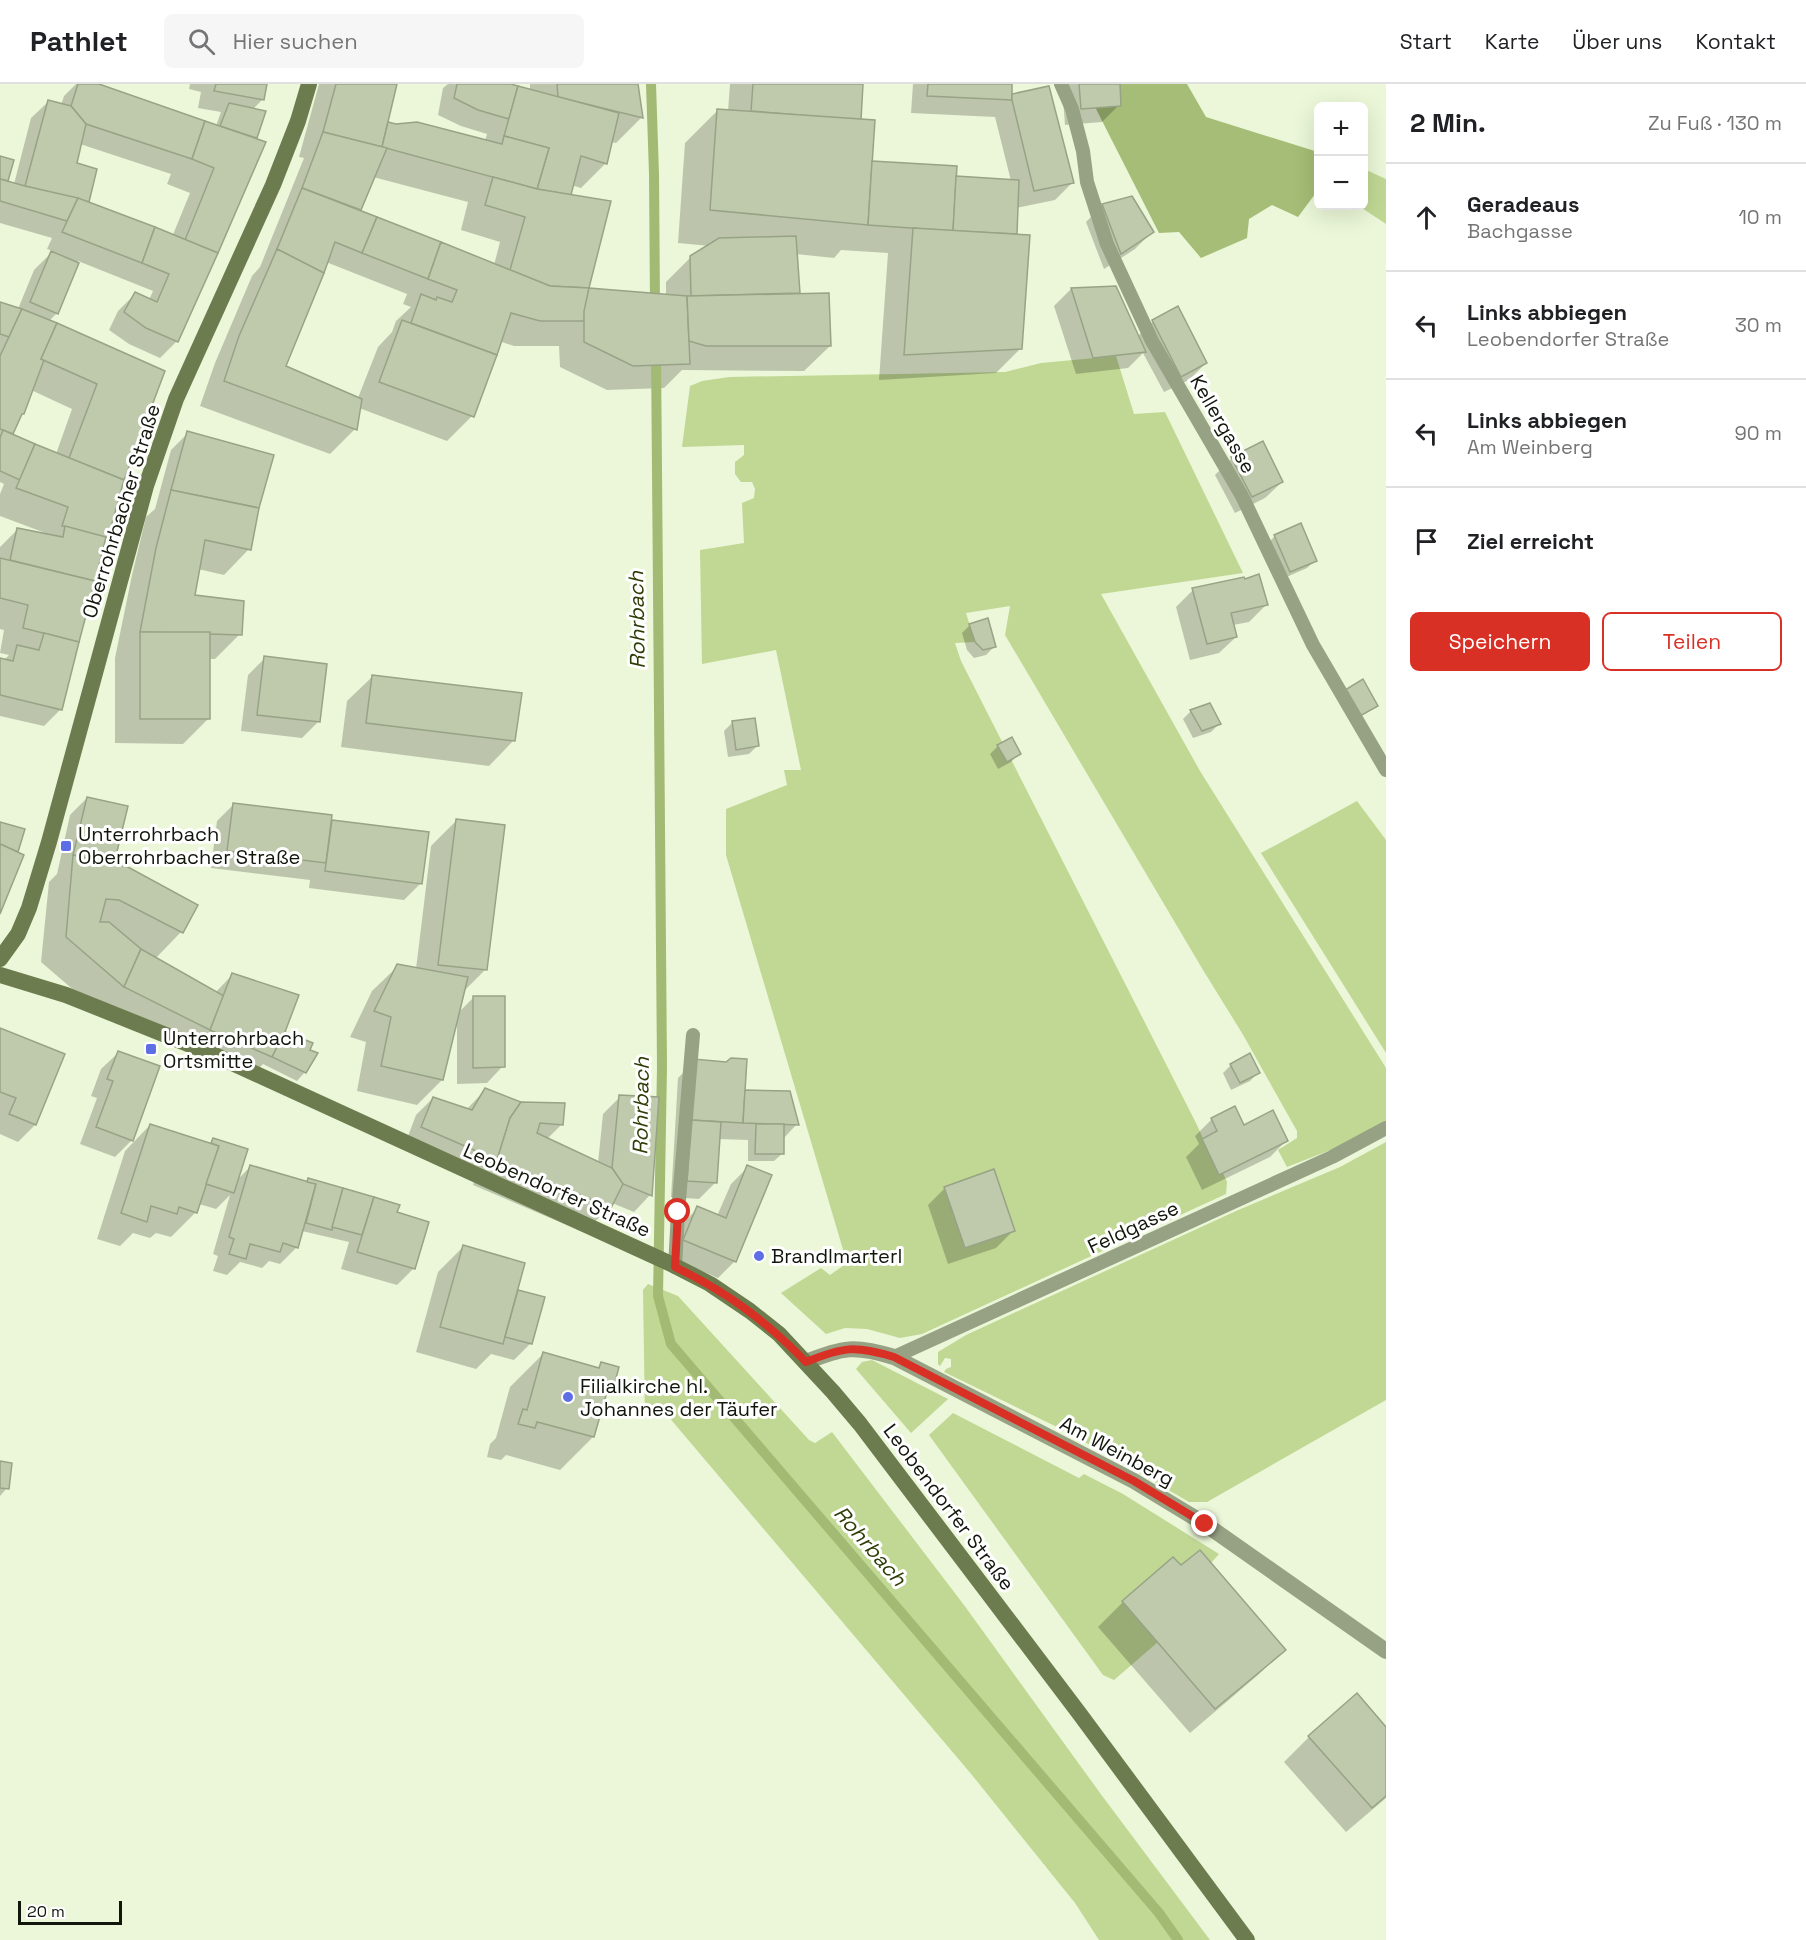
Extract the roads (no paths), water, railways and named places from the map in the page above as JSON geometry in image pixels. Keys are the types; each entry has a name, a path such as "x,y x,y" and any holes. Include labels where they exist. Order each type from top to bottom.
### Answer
{"main road":[{"name":"Oberrohrbacher Straße","path":"0,958 18,934 29,908 146,486 176,399 273,185 298,121 309,84"},
{"name":"Leobendorfer Straße","path":"0,975 66,995 208,1052 637,1248 710,1284 750,1311 779,1334 860,1424 1079,1713 1246,1940"}],"street":[{"name":"Am Weinberg","path":"806,1362 832,1351 849,1348 870,1349 894,1357 1134,1481 1195,1518 1386,1651"}],"lane":[{"name":"Kellergasse","path":"1061,84 1072,109 1083,151 1087,182 1107,244 1152,341 1242,496 1313,645 1386,770"},
{"path":"672,1265 693,1035"},
{"name":"Feldgasse","path":"894,1357 1321,1162 1386,1128"}],"waterway":[{"name":"Rohrbach","path":"651,84 655,306"},
{"name":"Rohrbach","path":"656,351 662,1067 658,1296 671,1344 1159,1913 1178,1940"}],"place":[{"name":"Unterrohrbach Oberrohrbacher Straße","path":"66,846"},
{"name":"Unterrohrbach Ortsmitte","path":"151,1049"},
{"name":"Brandlmarterl","path":"759,1256"},
{"name":"Filialkirche hl. Johannes der Täufer","path":"568,1397"}]}
